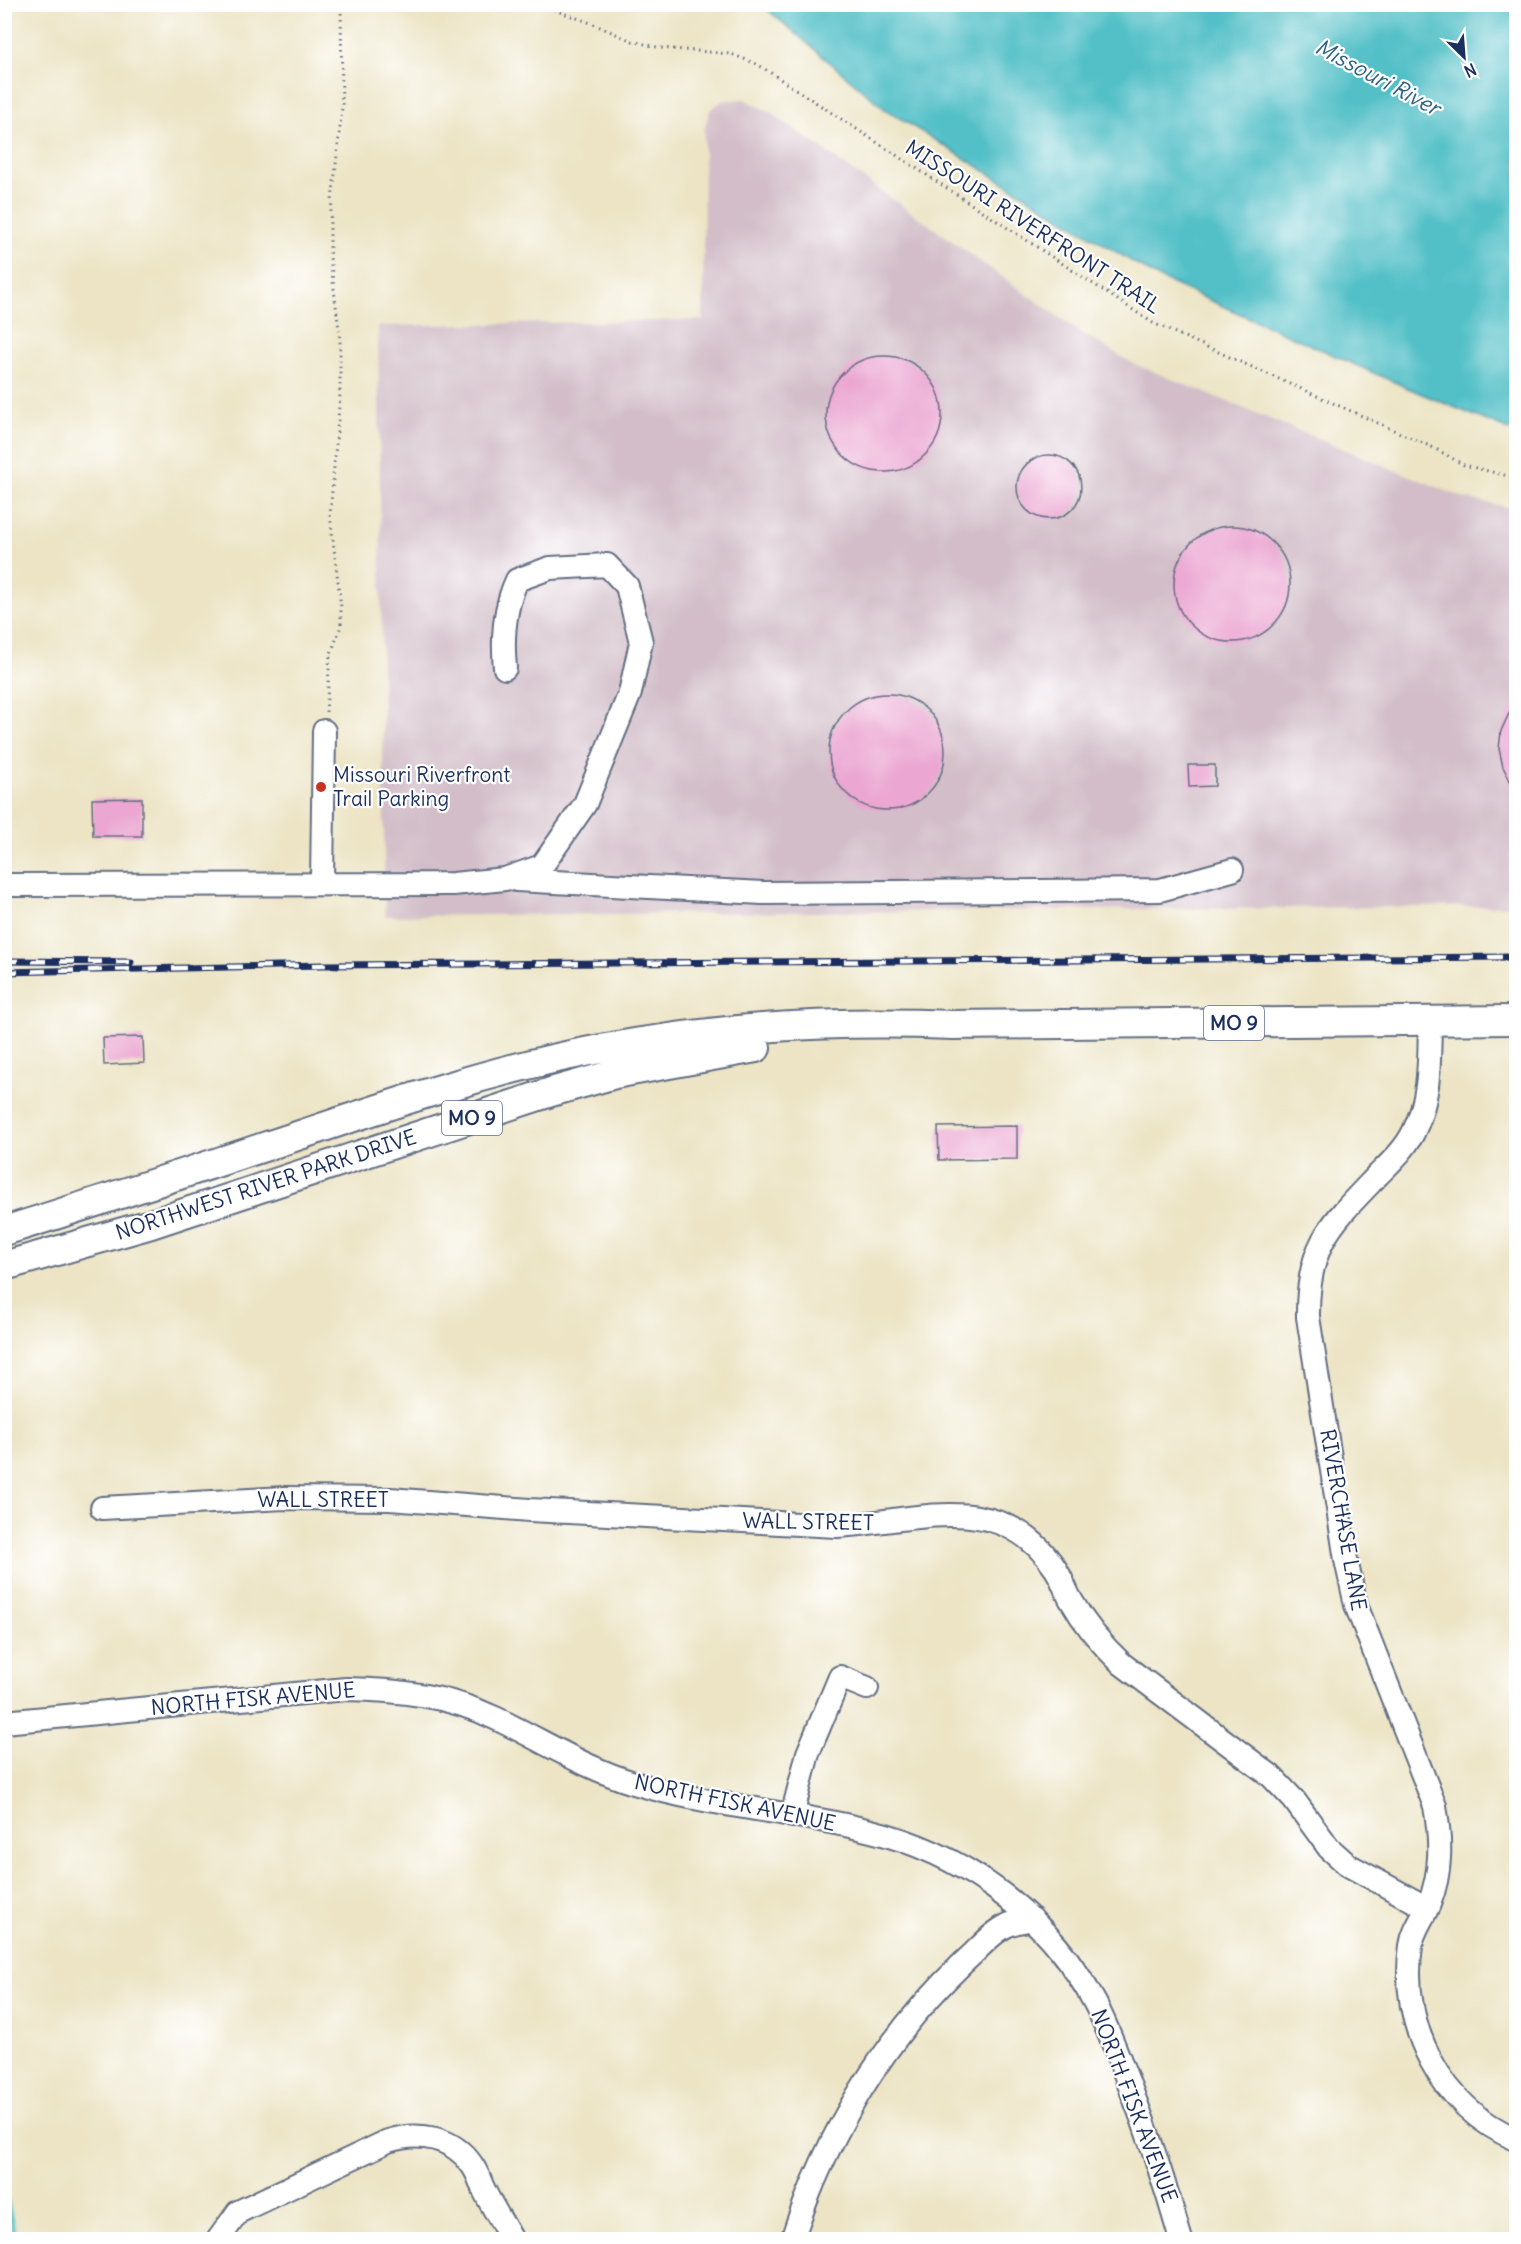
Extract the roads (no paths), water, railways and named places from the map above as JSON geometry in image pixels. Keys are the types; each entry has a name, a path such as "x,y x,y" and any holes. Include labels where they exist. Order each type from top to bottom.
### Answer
{"main road":[{"name":"NORTHWEST RIVER PARK DRIVE","path":"4,1231 448,1086 580,1053 651,1041 776,1028 866,1023 952,1025 1516,1020"},
{"name":"NORTHWEST RIVER PARK DRIVE","path":"4,1266 151,1224 458,1122 615,1074 716,1054 788,1043 952,1025"}],"street":[{"path":"505,668 503,644 509,598 517,580 550,568 607,565 627,586 641,642 630,693 607,752 585,804 542,866 505,879"},
{"path":"322,882 324,731"},
{"path":"4,885 322,882 453,884 505,879 763,893 1160,890 1232,870"},
{"name":"RIVERCHASE LANE","path":"1430,1021 1428,1084 1418,1122 1406,1145 1331,1226 1312,1265 1307,1293 1309,1328 1346,1560 1356,1605 1435,1806 1440,1854 1438,1871 1427,1908 1414,1931 1408,1977 1411,2007 1425,2051 1450,2090 1472,2112 1516,2139"},
{"name":"WALL STREET","path":"102,1508 285,1498 390,1499 530,1510 837,1526 877,1524 948,1513 987,1518 1010,1527 1032,1542 1054,1566 1085,1624 1104,1647 1122,1664 1270,1776 1294,1800 1329,1848 1348,1865 1427,1908"},
{"path":"792,1816 808,1753 840,1677 867,1688"},
{"name":"NORTH FISK AVENUE","path":"4,1722 346,1689 393,1690 461,1704 495,1718 561,1754 632,1783 688,1797 883,1834 915,1844 977,1875 1032,1919 1056,1945 1095,2004 1145,2126 1181,2240"},
{"path":"792,2240 803,2203 843,2120 893,2042 946,1980 988,1940 1006,1926 1032,1919"},
{"path":"218,2240 238,2212 388,2140 414,2135 441,2140 463,2154 472,2164 512,2240"}],"water":[{"name":"Missouri River","path":"762,5 1516,5 1516,433 1410,389 1157,277 886,110"}],"waterway":[{"path":"4,2188 15,2240"}],"railway":[{"path":"4,972 323,965 1516,957"},
{"path":"4,961 131,962"}],"place":[{"name":"Missouri Riverfront Trail Parking","path":"321,787"}]}
